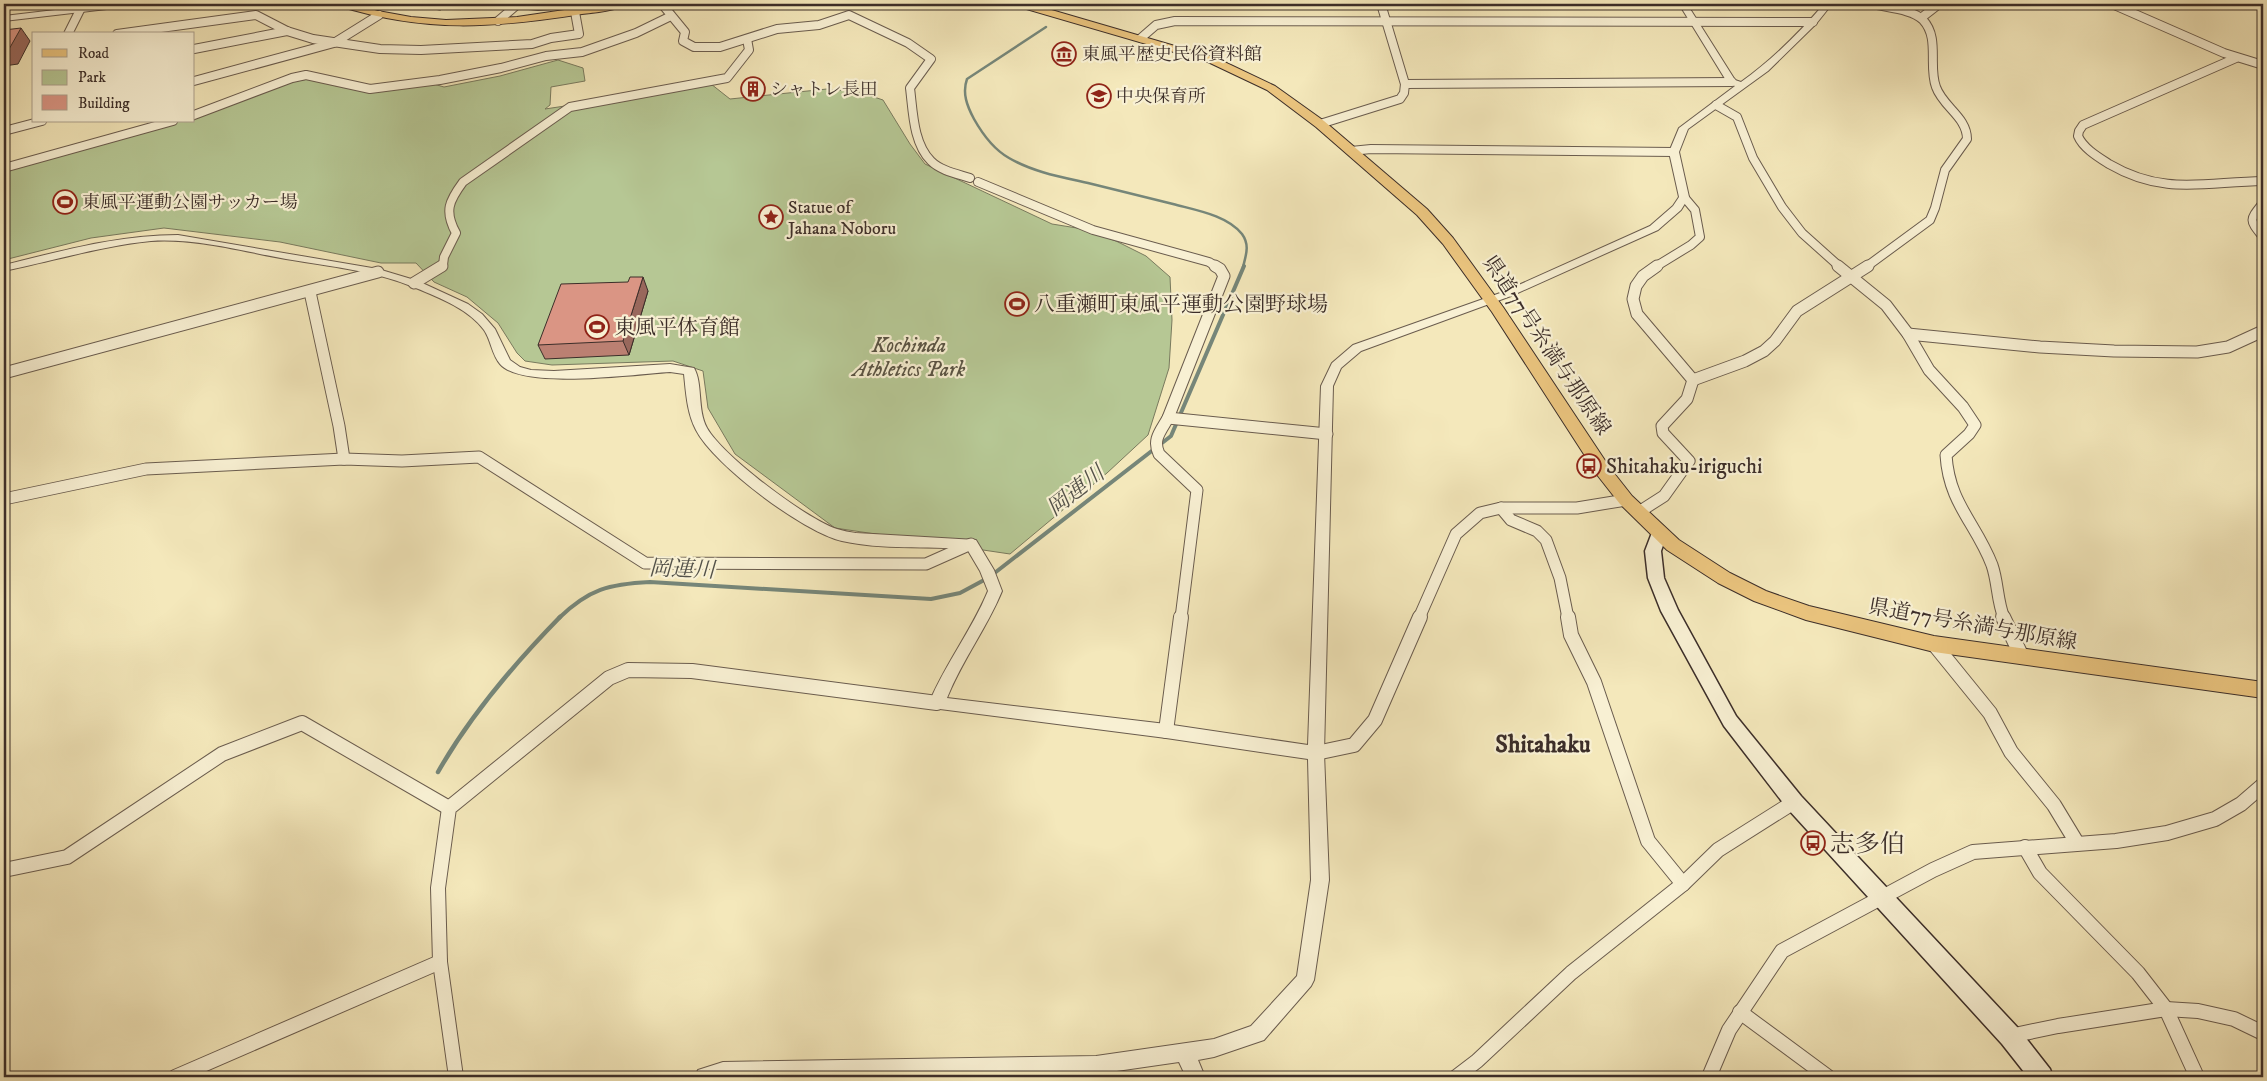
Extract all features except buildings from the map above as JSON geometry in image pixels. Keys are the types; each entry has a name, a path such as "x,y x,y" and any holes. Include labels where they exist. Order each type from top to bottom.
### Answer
{"main road":[{"path":"343,4 379,15 437,22 498,21 572,8 621,4"},
{"name":"県道77号糸満与那原線","path":"1020,4 1212,60 1242,72 1295,104 1320,124 1422,212 1464,262 1491,300 1604,472 1626,500 1659,534 1703,566 1760,596 1806,613 1878,632 1934,644 2263,690"},
{"path":"1659,534 1653,551 1656,578 1670,611 1730,721 1794,802 2010,1036 2042,1077"}],"street":[{"path":"4,19 81,7 124,4"},
{"path":"132,32 256,15 287,31 334,43 380,49 421,50 532,44 551,38 579,34 572,8 519,4 498,21"},
{"path":"662,4 685,32 683,41 688,46 720,47 789,26 809,26 831,22 849,15"},
{"path":"847,4 849,15 899,38 931,59 910,88 915,124 922,144 932,162 1093,230 1209,262 1220,269 1224,276 1168,418 1156,438 1156,448 1160,457 1189,479 1197,490 1166,731"},
{"path":"1320,124 1400,99 1404,93 1405,84 1380,4"},
{"path":"1683,4 1732,82"},
{"path":"1693,380 1637,314 1633,305 1634,292 1640,278 1650,269 1693,245 1700,237 1698,214 1692,203 1684,197 1674,152 1684,128 1765,68 1813,22 1828,4"},
{"path":"1693,380 1757,355 1771,344 1789,318 1797,311 1851,277 1930,220 1936,211 1945,170 1967,139 1966,130 1960,118 1944,102 1934,83 1930,30 1921,18 1872,4"},
{"path":"1921,18 1939,4"},
{"path":"2112,4 2160,24 2210,49 2236,58 2263,64"},
{"path":"69,32 81,7"},
{"path":"195,81 334,43 379,15"},
{"path":"195,115 292,78 306,75 370,89 440,80 501,68 546,56 582,52 636,33 671,16"},
{"path":"1141,38 1152,26 1162,22 1813,22"},
{"path":"195,49 287,31"},
{"path":"414,283 443,265 444,257 456,233 448,214 451,198 463,182 570,107 727,78 749,50 747,39"},
{"path":"2236,58 2083,125 2078,129 2078,139 2095,156 2125,172 2166,185 2200,186 2241,181 2263,181"},
{"path":"1405,84 1732,82 1743,86"},
{"path":"1716,105 1737,117 1753,158 1782,207 1802,232 1851,277 1886,304 1908,334 1929,370 1963,407 1975,425 1969,434 1946,455 1946,470 1951,493 1996,573 1999,604 2022,657"},
{"path":"4,132 39,122"},
{"path":"4,168 169,122"},
{"path":"1351,151 1371,149 1674,152"},
{"path":"704,1077 723,1072 1096,1065 1214,1048 1257,1033 1305,980 1320,880 1316,753 1327,386 1336,366 1357,348 1491,300 1654,228 1677,208 1684,197"},
{"path":"2263,204 2251,218 2255,230 2263,237"},
{"path":"4,268 89,247 152,238 178,238 378,272 414,283 464,306 489,329 505,362 516,370 531,374 554,375 670,368 690,371 696,413 701,429 712,444 732,464 804,516 832,532 856,538 970,544"},
{"path":"4,373 310,292 378,272"},
{"path":"310,292 340,426 344,459"},
{"path":"1908,334 2040,347 2114,351 2197,352 2228,347 2263,331"},
{"path":"1639,512 1664,496 1689,461 1663,433 1662,426 1687,400 1693,380"},
{"path":"1168,418 1326,434"},
{"path":"4,499 146,469 344,459 402,461 480,457 644,563 926,564 970,544"},
{"path":"456,1077 440,962 438,888 449,808 609,678 628,670 692,671 937,704 1166,731 1316,753 1354,745 1375,720 1456,534 1480,513 1501,508 1577,508 1626,500"},
{"path":"1501,508 1511,520 1537,531 1546,540 1560,578 1571,636 1594,682 1648,841 1683,884"},
{"path":"937,704 944,682 989,608 995,591 987,570 970,544"},
{"path":"1934,644 1990,713 2011,752 2054,804 2077,843"},
{"path":"4,870 67,857 222,754 302,723 449,808"},
{"path":"1710,1077 1729,1030 1782,951 1933,870 1973,852 2116,841 2167,833 2215,819 2241,804 2263,785"},
{"path":"1456,1077 1477,1061 1571,974 1683,884 1718,850 1794,802"},
{"path":"2024,847 2040,874 2138,973 2166,1009 2197,1077"},
{"path":"175,1077 440,962"},
{"path":"2010,1036 2058,1026 2166,1009 2198,1011 2234,1019 2263,1033"},
{"path":"1740,1012 1828,1077"},
{"path":"1184,1052 1196,1077"}],"green space":[{"name":"Kochinda Athletics Park","path":"558,60 583,68 585,81 551,87 550,105 545,109 711,84 730,99 827,89 859,92 883,100 910,144 925,164 1052,224 1083,229 1116,241 1146,256 1170,277 1172,320 1169,368 1148,435 1107,473 1010,554 835,528 735,454 708,408 703,371 673,361 552,365 525,361 517,353 498,323 467,297 434,282 416,263 381,263 280,242 164,228 91,238 4,260 4,168 172,122 195,122 195,115 285,83 314,78 336,86 373,90 427,82 444,87 500,76"}],"waterway":[{"name":"岡連川","path":"1046,27 967,79 965,89 967,104 977,125 989,141 1009,158 1037,170 1210,214 1228,222 1242,234 1246,242 1247,250 1243,267"},
{"name":"岡連川","path":"992,575 1171,436 1244,266"},
{"name":"岡連川","path":"559,618 590,594 623,584 650,582 931,599 960,593 986,579"},
{"name":"岡連川","path":"438,772 494,690 559,618"}],"place":[{"name":"東風平歴史民俗資料館","path":"1064,54"},
{"name":"シャトレ長田","path":"753,89"},
{"name":"中央保育所","path":"1099,96"},
{"name":"東風平運動公園サッカー場","path":"65,202"},
{"name":"Statue of Jahana Noboru","path":"771,217"},
{"name":"八重瀬町東風平運動公園野球場","path":"1017,304"},
{"name":"東風平体育館","path":"597,327"},
{"name":"Shitahaku-iriguchi","path":"1589,466"},
{"name":"志多伯","path":"1813,843"}],"district":[{"name":"Shitahaku","path":"1543,744"}]}
